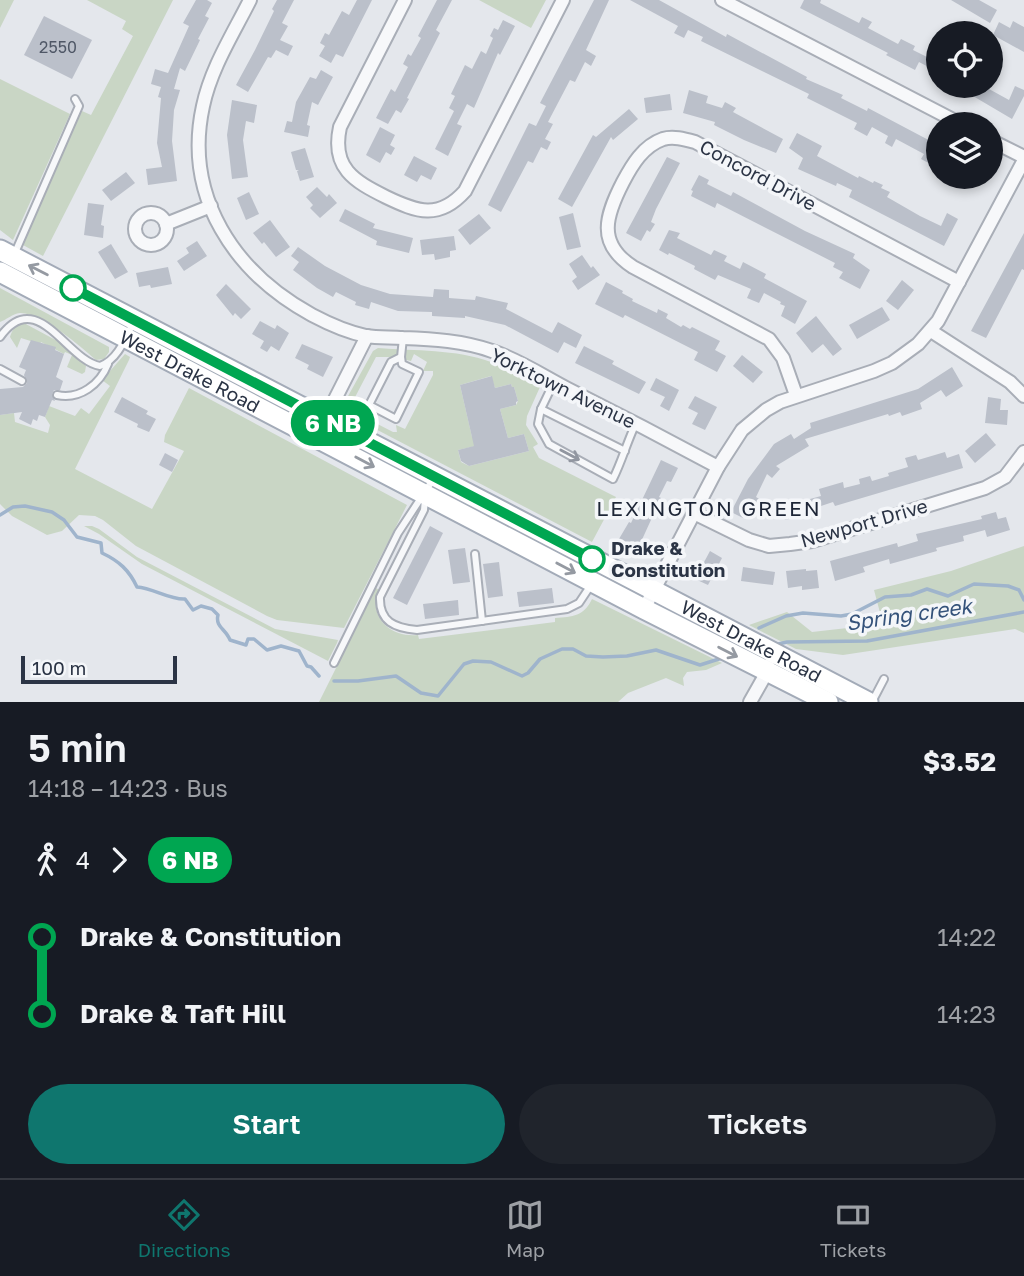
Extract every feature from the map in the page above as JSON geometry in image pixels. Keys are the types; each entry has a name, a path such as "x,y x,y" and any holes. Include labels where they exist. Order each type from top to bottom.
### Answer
{"main road":[{"name":"West Drake Road","path":"7,253 131,329 316,436 430,485 729,630 765,663 828,702"},
{"name":"West Drake Road","path":"0,272 326,419 430,485 593,582 701,639 765,663 802,667 844,696 870,702"}],"street":[{"name":"Yorktown Avenue","path":"250,0 216,67 202,108 199,145 211,206 232,248 258,278 278,295 326,322 367,336 457,343 484,348 519,363 719,467"},
{"path":"405,0 338,135 340,156 349,175 384,196 422,211 442,208 465,191 563,0"},
{"path":"722,0 938,112"},
{"name":"Concord Drive","path":"796,396 783,358 769,339 633,267 615,251 608,232 610,208 632,165 655,142 674,137 695,142 959,282"},
{"path":"644,610 731,444 751,421 766,410 796,396 892,363 931,331 1024,158 1003,147"},
{"path":"166,224 211,206"},
{"path":"931,331 1010,382 1024,396"},
{"path":"316,436 367,336"},
{"name":"Newport Drive","path":"694,513 749,540 769,545 812,541 993,484 1012,470 1024,452"},
{"path":"750,702 765,663"}],"lane":[{"path":"7,253 79,106 75,99"},
{"path":"0,337 10,324 19,319 29,319 55,332 94,365 108,363"},
{"path":"57,395 68,398 80,394 96,382 131,329"},
{"path":"401,357 391,362 369,405 396,419 419,372 402,364 403,338"},
{"path":"0,369 22,381"},
{"path":"554,382 541,409 538,424 549,444 613,479 636,423"},
{"path":"541,409 625,451"},
{"path":"430,485 424,510 380,597 380,608 386,619 398,628 417,629 567,609 579,603 593,582"},
{"path":"334,663 398,533 430,485"},
{"path":"475,554 482,621"},
{"path":"870,702 884,679"}],"green space":[{"path":"0,0 14,0 0,28"},
{"path":"87,0 173,0 43,256 23,245 78,118 82,111 91,115 133,36 122,29 126,21"},
{"path":"479,0 546,0 531,28"},
{"path":"0,79 70,114 13,240 0,230"},
{"path":"0,288 109,347 109,352 104,359 96,360 60,331 29,314 20,313 0,322"},
{"path":"24,323 63,344 86,366 85,372 82,374 67,367 72,355 65,352 64,354 41,342 40,344 21,338 17,348 10,337 15,328"},
{"path":"378,348 435,351 478,358 540,387 527,416 526,425 538,444 533,447 539,458 616,497 592,542 343,412 342,407 373,351","holes":["414,354 427,362 423,371 433,371 433,375 405,429 396,425 397,432 393,432 358,414 361,408 352,403 376,357 411,361","491,376 495,388 511,384 514,387 518,401 516,405 500,409 508,438 524,434 529,451 469,466 461,462 458,450 502,440 484,434 472,437 460,385"]},
{"path":"125,354 130,357 129,360 75,469 152,509 184,451 164,442 189,388 407,505 344,628 277,620 267,616 136,546 95,516 79,515 62,531 47,535 12,516 0,504 0,415 14,413 15,422 48,433 50,425 45,417 49,406 75,416 81,408 89,414 110,386 102,380"},
{"path":"84,526 99,529 137,557 275,629 338,640 328,661 142,564"},
{"path":"1024,546 1024,633 1015,629 843,655 796,649 749,625 787,612 812,632 883,624 874,590 951,571"},
{"path":"376,588 379,590 376,609 384,624 399,633 418,635 419,639 555,622 555,618 582,612 592,599 722,663 706,670 687,672 683,678 684,686 666,678 628,693 618,702 319,702"}],"building":[{"path":"196,0 212,3 205,16 209,18 198,39 200,40 185,71 180,68 174,89 180,90 174,110 172,141 177,181 148,185 146,169 162,167 157,143 161,98 158,97 161,87 151,84 155,69 168,73 189,26 183,23"},
{"path":"277,0 294,0 282,23 288,26 280,40 293,46 288,56 276,50 271,58 268,57 248,92 236,85"},
{"path":"357,0 372,0 343,57 336,54 331,63 319,56 325,46 320,43 325,33 329,35 342,11 349,15"},
{"path":"437,0 452,0 436,30 440,33 407,98 409,99 401,113 396,110 388,124 376,118 391,89 395,92 408,67 403,64 421,38 418,36"},
{"path":"594,0 609,0 586,50 596,56 591,66 585,62 575,82 570,80 548,122 553,124 545,139 551,142 547,150 541,147 533,163 528,161 501,212 488,205 529,123 536,126 546,106 540,103"},
{"path":"630,0 659,0 726,37 727,34 807,77 806,79 843,95 841,98 867,111 868,108 926,139 926,162 921,159 924,154 896,139 892,147 885,143 888,136 872,127 867,136 854,129 857,123 807,98 809,94 701,41 703,37 688,30 684,38 674,33 678,26"},
{"path":"804,0 821,0 820,3 859,23 862,17 872,22 868,28 898,44 901,39 915,46 913,50 926,56 926,66 919,62 915,70 886,55 888,53 800,8"},
{"path":"951,0 979,0 997,10 991,21"},
{"path":"44,16 92,40 72,79 24,55"},
{"path":"503,20 515,26 500,55 498,53 474,108 467,104 457,124 462,126 448,156 435,149 454,111 449,108 455,96 451,94 465,65 472,69 481,51 486,54 494,28 498,30"},
{"path":"1013,21 1024,27 1024,52 1003,40 1003,24 1010,28"},
{"path":"321,70 333,77 318,105 312,102 307,125 310,126 308,137 284,132 287,121 292,122 296,102 310,77 316,79"},
{"path":"1015,86 1024,90 1024,96 1012,119 976,98 1003,97 1009,100"},
{"path":"689,90 708,96 706,103 722,108 725,102 736,108 733,112 783,139 776,153 714,125 715,122 683,113"},
{"path":"670,94 672,110 646,113 644,98"},
{"path":"232,100 257,105 254,123 246,121 243,140 248,177 232,179 227,135"},
{"path":"629,109 638,119 613,140 611,137 572,207 558,199 593,135 596,137"},
{"path":"380,127 395,135 390,145 395,148 391,155 386,152 380,163 366,155"},
{"path":"797,133 822,146 817,156 858,178 859,176 883,185 881,188 890,192 887,197 920,216 941,226 947,213 958,219 944,246 849,197 852,190 798,169 803,158 789,148"},
{"path":"305,148 314,177 300,181 299,170 296,170 291,152"},
{"path":"414,156 437,168 431,180 421,175 417,182 404,175"},
{"path":"667,157 680,163 656,209 651,222 655,224 650,232 647,230 641,241 626,233"},
{"path":"126,172 135,183 111,201 102,190"},
{"path":"699,175 709,180 707,184 731,196 733,192 805,231 855,254 853,258 870,270 860,289 839,278 843,272 833,267 835,263 717,203 715,208 691,196 691,190"},
{"path":"317,187 337,203 320,218 310,208 313,205 306,197"},
{"path":"249,192 259,214 246,220 237,198"},
{"path":"88,203 104,205 101,225 104,226 103,238 84,235"},
{"path":"345,209 375,224 373,228 413,238 409,253 376,245 377,241 339,221"},
{"path":"573,213 581,247 567,250 559,217"},
{"path":"479,214 491,228 470,245 458,230"},
{"path":"270,220 290,247 276,257 253,233"},
{"path":"669,230 680,233 677,238 711,255 714,250 727,256 724,261 740,269 743,262 766,274 764,278 807,301 795,324 781,316 785,306 780,304 781,302 764,293 759,303 747,298 751,289 718,275 715,280 694,269 695,266 659,250"},
{"path":"1024,233 1024,270 1022,269 986,338 971,331"},
{"path":"454,236 456,250 450,251 450,257 435,260 434,254 422,255 420,240"},
{"path":"197,241 207,256 184,271 177,261 189,253 186,248"},
{"path":"111,244 128,272 115,279 98,252"},
{"path":"298,247 325,266 361,285 390,294 433,297 434,289 449,290 449,298 475,300 476,296 508,303 506,309 552,333 558,322 582,335 576,348 564,342 558,353 505,325 465,316 432,316 432,312 398,311 371,302 369,309 355,305 356,302 336,292 333,297 317,288 293,270 299,262 291,256"},
{"path":"582,255 600,275 578,290 572,281 577,277 569,264"},
{"path":"168,267 172,284 139,287 136,273"},
{"path":"902,280 914,290 898,310 886,301"},
{"path":"606,282 623,291 632,301 657,313 658,309 668,314 666,318 681,327 692,327 720,341 715,350 726,356 717,372 694,360 698,352 625,315 623,318 595,304"},
{"path":"226,284 251,309 241,319 235,313 233,316 216,295"},
{"path":"882,307 890,320 857,339 849,325"},
{"path":"816,316 842,349 833,356 823,344 812,353 796,333"},
{"path":"260,321 275,329 277,325 289,333 279,351 271,346 267,352 260,348 264,341 252,334"},
{"path":"31,340 56,347 55,350 64,354 56,377 63,381 60,390 54,390 52,394 55,401 52,400 45,417 39,415 37,421 33,419 31,425 19,419 22,412 0,415 0,389 23,387 27,383 24,375 26,370 19,367"},
{"path":"302,344 333,357 323,377 307,369 309,365 295,358"},
{"path":"584,346 646,382 639,394 575,363"},
{"path":"742,355 763,372 753,383 733,366"},
{"path":"952,367 963,386 946,397 941,390 920,403 922,409 902,416 900,412 889,416 888,414 805,439 809,446 776,466 780,469 772,478 767,474 756,497 761,500 756,509 749,506 743,518 731,512 748,479 774,444 791,434 794,439 811,428 810,423 918,389"},
{"path":"492,376 495,388 511,384 514,387 518,401 516,405 500,409 508,438 524,434 529,451 469,466 461,461 458,450 474,446 460,385"},
{"path":"656,378 679,390 669,411 660,406 665,397 650,390"},
{"path":"695,396 717,407 705,430 692,424 698,413 688,408"},
{"path":"122,397 148,411 146,414 156,419 149,432 114,412"},
{"path":"988,397 1001,399 1000,410 1008,410 1007,425 985,423"},
{"path":"986,433 996,445 975,463 965,451"},
{"path":"945,452 947,458 959,454 963,468 835,506 833,502 815,508 816,511 785,520 781,507 821,496 819,489 843,482 844,488 860,484 859,479 870,476 872,481 908,467 905,458 916,455 918,460"},
{"path":"165,453 178,460 172,472 159,465"},
{"path":"661,460 678,468 659,497 661,498 640,544 633,541 628,550 616,544 629,522 631,523"},
{"path":"996,512 998,519 1006,517 1010,530 987,537 985,530 963,536 964,541 936,548 937,551 890,564 889,559 863,567 865,572 835,581 830,561 897,543 898,547 918,541 916,534 982,519 981,516"},
{"path":"430,526 443,533 407,605 393,598"},
{"path":"465,548 470,582 453,584 448,550"},
{"path":"710,551 722,558 708,585 695,579"},
{"path":"499,562 503,596 488,598 483,564"},
{"path":"743,567 775,572 773,585 741,581"},
{"path":"817,570 819,588 788,588 786,571"},
{"path":"552,588 554,603 519,607 517,592"},
{"path":"458,600 459,615 425,619 423,604"}],"waterway":[{"name":"Spring creek","path":"0,515 13,507 25,506 52,512 64,520 77,537 101,543 102,553 123,567 137,587 185,599 193,610 201,606 212,609 218,615 219,625 230,640 246,645 248,639 254,639 267,650 281,646 299,651 307,666 319,676"},
{"path":"759,628 786,616 803,613 841,616 852,614 885,597 911,595 927,589 948,596 974,584 1008,586 1019,590 1024,600"},
{"name":"Spring creek","path":"774,645 787,642 867,641 1024,612"},
{"name":"Spring creek","path":"334,681 396,676 421,693 438,696 464,664 473,661 491,662 522,676 540,659 562,649 573,649 586,656 603,657 627,656 656,650 700,665 722,658"}],"bus line":[{"path":"73,288 592,559"}],"place":[{"name":"Drake & Constitution","path":"592,559"}],"district":[{"name":"LEXINGTON GREEN","path":"709,509"}]}
